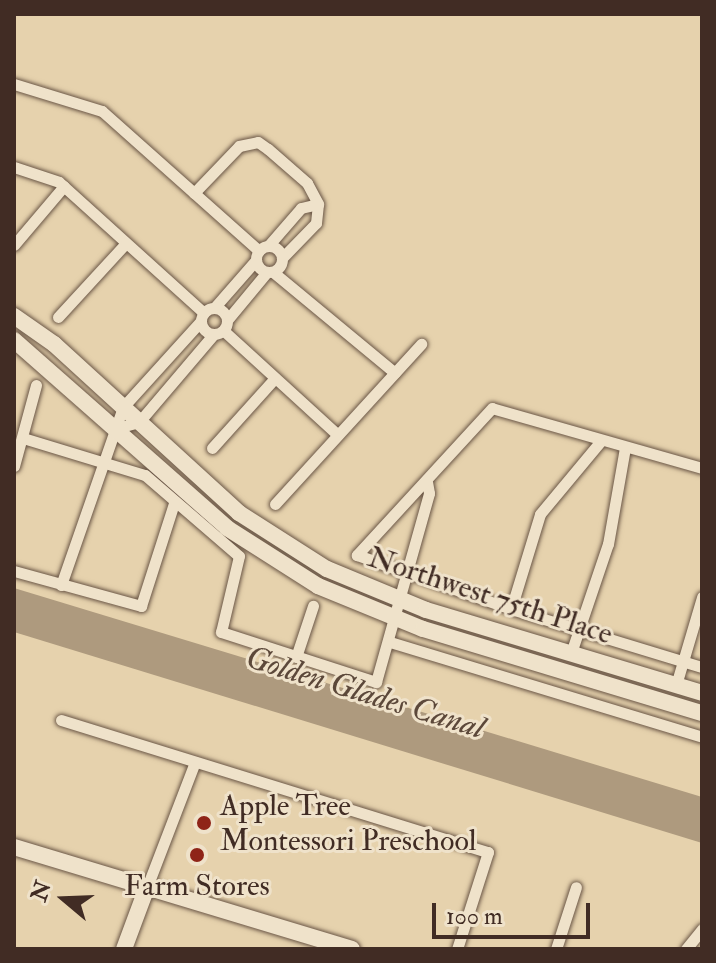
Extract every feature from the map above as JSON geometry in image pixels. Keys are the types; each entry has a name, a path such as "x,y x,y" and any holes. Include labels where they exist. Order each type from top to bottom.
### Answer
{"street":[{"path":"14,84 102,111 261,252 270,272 395,373"},
{"path":"117,428 139,422 316,223 318,204 307,183 258,142 248,142 194,193"},
{"path":"14,167 64,186 338,435"},
{"path":"14,245 64,186"},
{"path":"61,585 101,461 123,407 301,208 318,204"},
{"path":"58,317 126,243"},
{"path":"261,252 282,258"},
{"path":"206,314 222,328"},
{"name":"Northwest 75th Place","path":"14,316 54,344 268,535 327,569 400,601 702,693"},
{"name":"Northwest 75th Place","path":"14,340 257,551 318,586 395,619 702,713"},
{"path":"275,504 421,344"},
{"path":"212,448 275,378"},
{"path":"14,466 36,385"},
{"path":"702,468 600,442 492,408 357,555 511,609 702,667"},
{"path":"23,438 145,475 239,556 221,632 376,682 408,575 427,482"},
{"path":"511,609 540,514 600,442"},
{"path":"571,653 608,544 625,448"},
{"path":"14,571 141,606 174,503"},
{"path":"639,694 668,692 676,685 702,597"},
{"path":"296,657 313,606"},
{"path":"390,642 702,737"},
{"path":"61,720 488,852 457,949"},
{"path":"124,949 195,762"},
{"path":"14,847 352,949"},
{"path":"556,949 576,887"},
{"path":"686,949 700,930"}],"shaded area":[{"path":"14,588 702,797 702,843 14,632"}],"place":[{"name":"Apple Tree Montessori Preschool","path":"204,823"},
{"name":"Farm Stores","path":"197,855"}],"water label":[{"name":"Golden Glades Canal","path":"365,693"}]}
